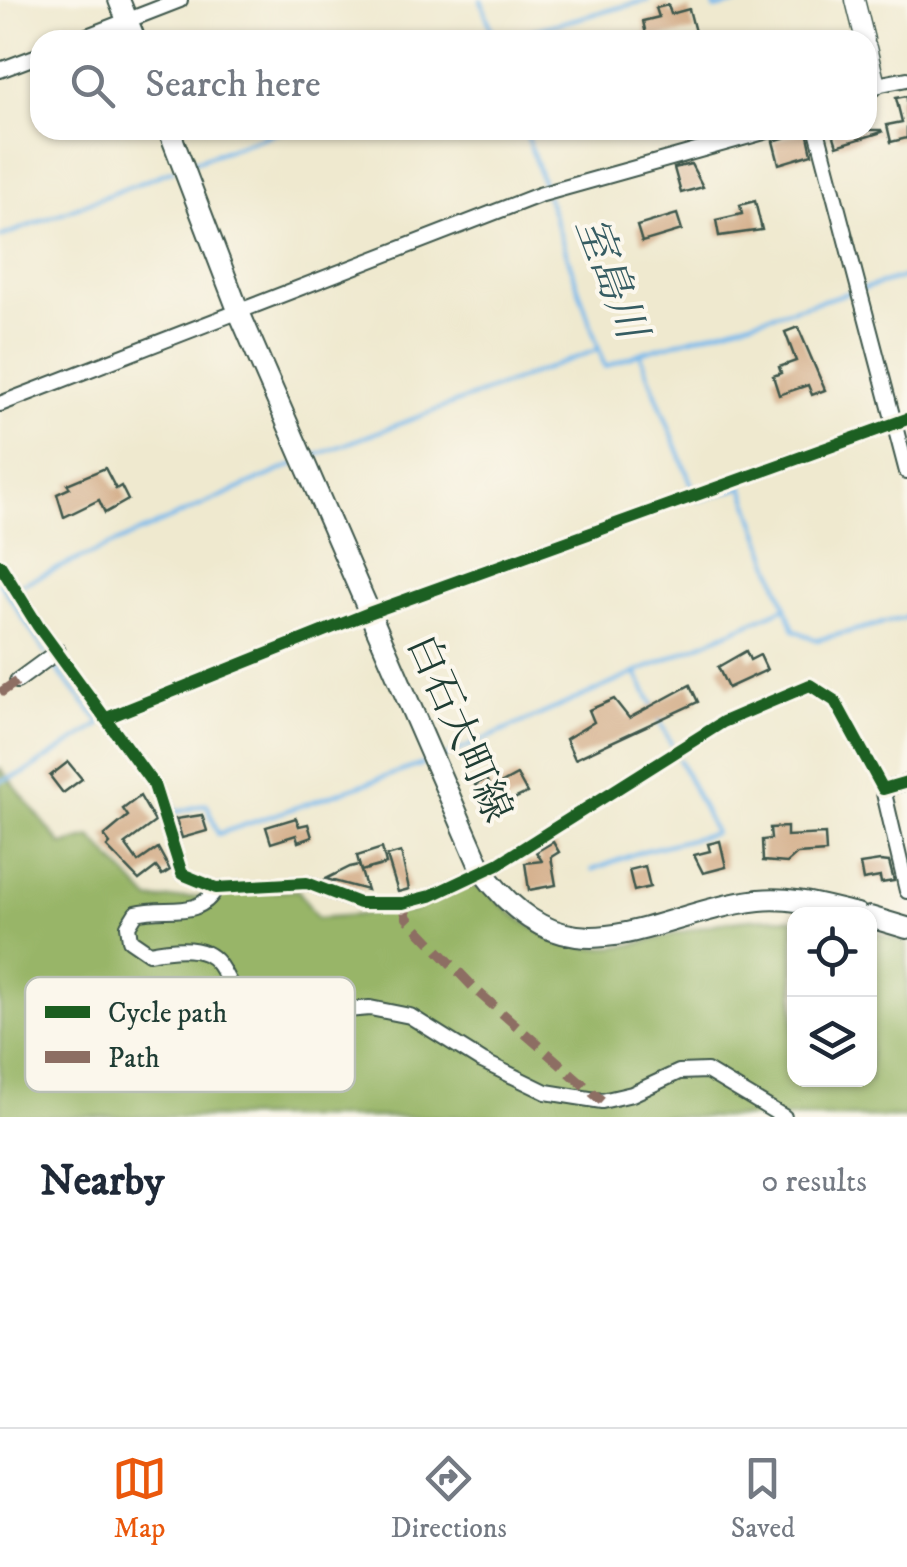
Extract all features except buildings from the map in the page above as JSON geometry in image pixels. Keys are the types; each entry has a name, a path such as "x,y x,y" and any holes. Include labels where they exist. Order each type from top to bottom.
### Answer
{"main road":[{"name":"白石大町線","path":"173,140 238,310 482,871 524,916 568,936 609,938 759,900 792,900 825,907"},
{"path":"877,919 907,928"}],"street":[{"path":"102,30 180,0"},
{"path":"855,0 862,30"},
{"path":"0,70 30,59"},
{"path":"877,86 907,79"},
{"path":"0,404 546,193 735,140"},
{"path":"820,140 900,420 907,472"},
{"path":"109,717 369,613 900,420"},
{"path":"0,565 52,656 109,717 154,785 182,874 216,888 307,883 347,902 402,903 430,896 482,871 723,722 798,687 825,691 835,701 883,789 907,891"},
{"path":"17,682 52,656"},
{"path":"883,789 907,782"},
{"path":"216,888 208,903 198,909 136,913 128,926 130,940 149,952 198,948 214,956 228,977"},
{"path":"355,1009 370,1008 410,1016 482,1062 546,1092 602,1101 632,1094 678,1072 707,1071 784,1117"}],"green space":[{"path":"0,768 62,845 91,837 150,900 298,890 317,918 413,911 460,886 483,887 525,923 563,942 599,948 747,919 787,919 787,1087 877,1087 877,932 907,943 907,1117 0,1117"}],"waterway":[{"path":"481,0 492,30"},
{"path":"533,30 648,0"},
{"path":"713,0 715,9 753,0"},
{"path":"193,162 256,140"},
{"name":"室島川","path":"528,140 544,187"},
{"path":"0,237 173,170"},
{"name":"室島川","path":"547,196 605,367 640,353 694,491"},
{"path":"640,353 907,276"},
{"path":"314,456 599,349"},
{"path":"20,585 295,464"},
{"name":"室島川","path":"698,500 743,487 794,630 817,640 907,617"},
{"path":"0,582 46,654"},
{"path":"444,757 786,607"},
{"path":"51,662 99,721"},
{"path":"636,673 654,708"},
{"path":"658,717 671,744"},
{"path":"121,721 161,778 176,812 207,804 218,834 423,764"},
{"path":"0,781 24,773 101,724"},
{"path":"592,870 639,852 715,833 679,760"}],"marked path":[{"path":"0,693 17,681"},
{"path":"403,903 407,918 478,992 602,1101"}],"cycle path":[{"path":"109,717 369,613 907,419"},
{"path":"0,565 38,626 154,785 182,874 216,888 307,883 359,903 403,903 430,896 498,864 723,722 810,685 835,701 883,789 907,782"}]}
